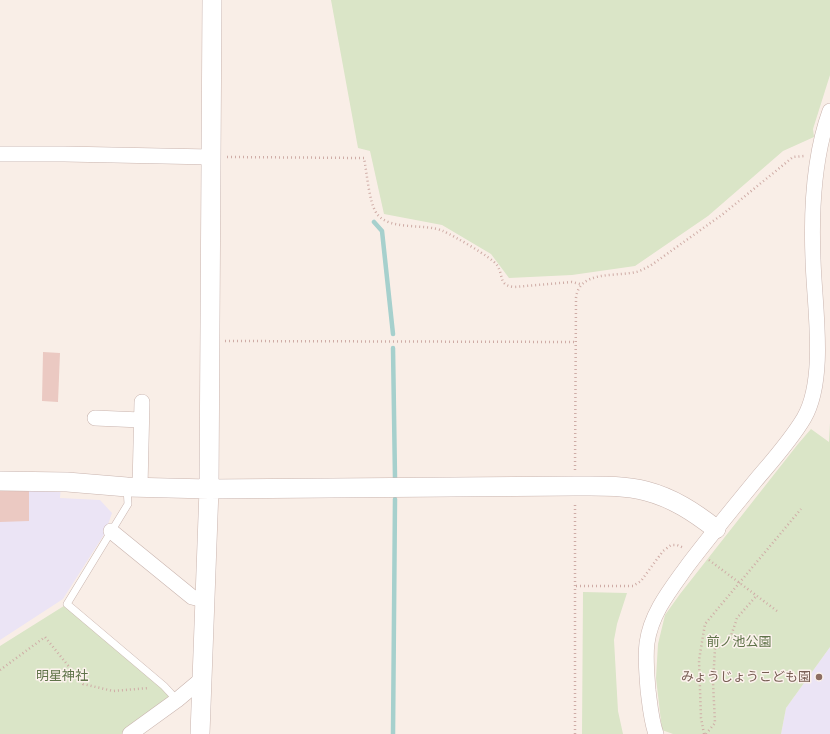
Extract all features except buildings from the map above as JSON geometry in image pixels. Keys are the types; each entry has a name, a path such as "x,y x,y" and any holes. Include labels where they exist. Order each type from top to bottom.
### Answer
{"street":[{"path":"200,734 209,489 212,0"},
{"path":"656,734 650,710 646,664 647,642 658,610 667,594 716,529 788,441 805,417 812,398 817,367 813,252 814,203 818,154 825,124 830,111"},
{"path":"0,154 212,157"},
{"path":"134,487 142,402"},
{"path":"95,418 141,420"},
{"path":"0,481 67,482 134,487 209,489 613,486 660,495 695,512 716,529"},
{"path":"111,531 192,597 204,600"},
{"path":"130,734 177,700 202,679"}],"lane":[{"path":"134,487 128,504 67,604 164,686 177,700"}],"path":[{"path":"575,734 576,290 580,284 599,276 637,272 650,266 723,214 793,157 818,154"},
{"path":"212,157 364,158 372,205 377,214 385,222 442,231 486,256 497,265 503,283 508,286 514,287 572,282 580,284"},
{"path":"211,341 576,342"},
{"path":"705,734 701,718 699,660 705,624 801,509"},
{"path":"576,586 633,586 641,581 663,551 671,545 677,545 686,550 699,552 777,611"},
{"path":"705,734 715,723 713,682 715,649 729,642 737,618 757,595"},
{"path":"0,670 45,637 83,684 113,691 164,686"}],"shaded area":[{"path":"0,486 61,486 60,498 100,500 112,513 105,533 63,599 0,640"},
{"name":"みょうじょうこども園","path":"830,647 830,734 781,734 786,708"}],"green space":[{"path":"331,0 830,0 830,75 813,129 814,137 783,151 708,216 635,266 572,275 509,278 491,254 442,225 384,214 370,151 358,148"},
{"name":"前ノ池公園","path":"830,423 830,647 786,708 781,734 673,734 662,730 656,678 658,644 665,615 811,429 829,442"},
{"path":"583,592 627,593 617,624 614,640 618,711 623,734 582,734"},
{"name":"明星神社","path":"67,604 177,700 130,734 0,734 0,646"}],"waterway":[{"path":"374,222 382,231 393,334"},
{"path":"393,348 395,478"},
{"path":"393,734 395,499"}],"place":[{"name":"みょうじょうこども園","path":"819,677"}]}
